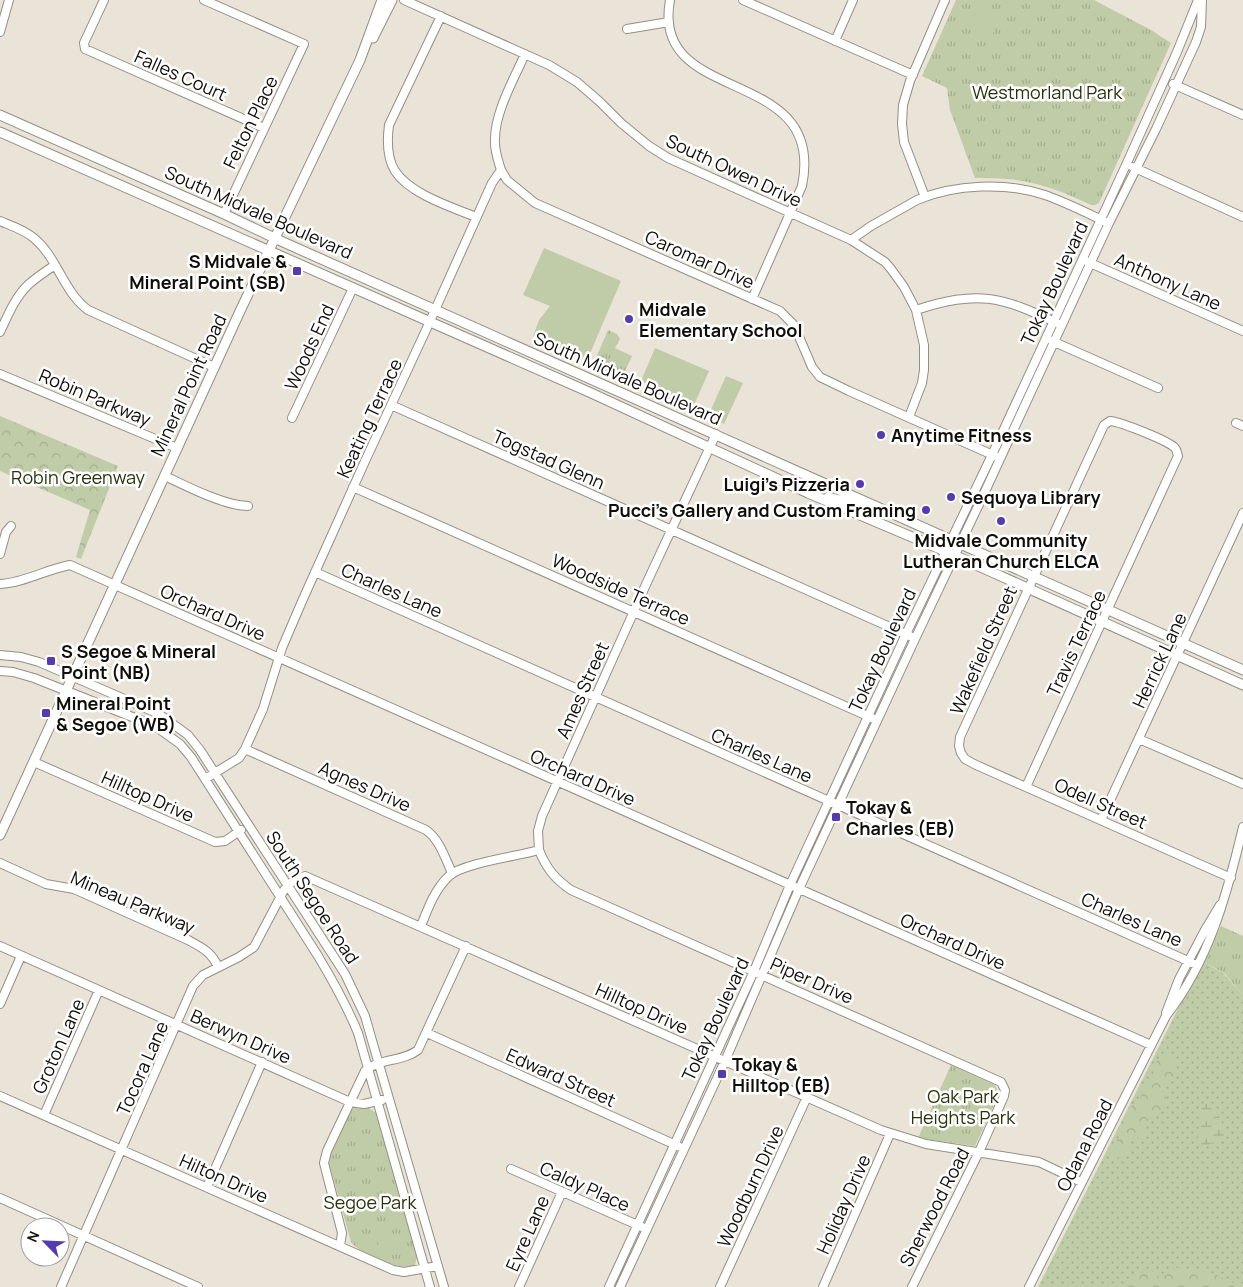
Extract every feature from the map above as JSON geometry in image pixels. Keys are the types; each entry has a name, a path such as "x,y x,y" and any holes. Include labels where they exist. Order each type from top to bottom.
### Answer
{"main road":[{"name":"Mineral Point Road","path":"360,60 382,0"},
{"name":"Mineral Point Road","path":"0,836 214,367 360,60 392,0"},
{"name":"South Midvale Boulevard","path":"0,116 224,214 1243,670"},
{"name":"South Midvale Boulevard","path":"0,132 1243,685"},
{"path":"808,493 856,504 866,502"}],"street":[{"path":"0,0 9,1 0,32"},
{"name":"Falles Court","path":"104,0 84,43 85,49 264,128"},
{"name":"Felton Place","path":"204,0 304,44 224,214"},
{"name":"South Owen Drive","path":"404,0 549,65 577,82 621,123 649,146 668,158 851,240 885,262 904,287 916,310 924,345 924,370 917,397 909,417"},
{"path":"670,0 669,22 675,42 682,53 692,63 711,76 773,104 793,124 801,143 804,174 799,192 752,299"},
{"path":"743,0 760,3 835,41 913,76"},
{"path":"835,41 853,0"},
{"path":"925,196 904,142 902,124 903,105 913,76 946,0"},
{"name":"Tokay Boulevard","path":"609,1287 754,971 790,885 906,634 992,455 1200,0"},
{"name":"Tokay Boulevard","path":"620,1287 877,720 1200,32 1200,0"},
{"path":"441,16 389,126 387,140 389,155 395,170 407,184 447,205 476,217"},
{"path":"627,29 669,22"},
{"path":"501,170 495,148 496,125 499,114 526,54"},
{"path":"1165,80 1243,115"},
{"path":"1126,164 1243,217"},
{"name":"Keating Terrace","path":"205,780 238,758 245,749 263,709 279,658 315,572 492,182 501,170"},
{"name":"Caromar Drive","path":"501,170 508,180 535,203 780,311 794,325 812,367 820,376 1000,459"},
{"path":"851,240 894,212 925,196 970,187 1015,188 1043,194 1109,223"},
{"path":"0,221 33,238 45,250 75,299 88,310 214,367"},
{"name":"Anthony Lane","path":"1082,259 1243,331"},
{"path":"0,332 12,307 22,292 29,284 55,265"},
{"name":"Woods End","path":"292,418 353,288"},
{"path":"916,310 948,300 979,298 1009,302 1062,325"},
{"path":"1046,338 1158,388"},
{"name":"Robin Parkway","path":"0,374 177,448"},
{"name":"Togstad Glenn","path":"391,404 915,639"},
{"name":"Wakefield Street","path":"961,753 959,746 960,737 1104,425 1110,420 1119,422 1175,448 1178,457"},
{"name":"Ames Street","path":"539,850 540,821 716,434"},
{"name":"Travis Terrace","path":"1026,787 1178,457"},
{"path":"165,476 210,496 239,506 248,506"},
{"name":"Woodside Terrace","path":"353,487 877,720"},
{"name":"Herrick Lane","path":"1101,820 1243,513"},
{"path":"0,554 6,532 11,526"},
{"name":"Orchard Drive","path":"0,584 9,584 57,567 70,565 1151,1045"},
{"name":"Charles Lane","path":"315,572 1197,965"},
{"name":"South Segoe Road","path":"0,655 21,657 72,676 159,714 174,723 188,735 200,750 248,825 350,1012 358,1034 430,1287"},
{"name":"South Segoe Road","path":"0,672 13,672 66,690 155,726 180,744 238,831 284,890 351,986 365,1016 444,1287"},
{"path":"1139,739 1243,784"},
{"name":"Agnes Drive","path":"245,749 426,830 440,845 452,873"},
{"name":"Odell Street","path":"961,753 974,764 1231,878"},
{"name":"Hilltop Drive","path":"34,762 215,842 225,841 248,825"},
{"name":"Odana Road","path":"1029,1287 1166,1016 1182,993 1214,930 1231,878 1243,827"},
{"path":"421,926 435,894 452,873 539,850"},
{"name":"Piper Drive","path":"539,850 545,865 552,874 571,890 997,1079 1004,1086"},
{"name":"Mineau Parkway","path":"0,863 46,884 74,890 188,940 206,949 215,958 218,966"},
{"name":"Hilltop Drive","path":"284,890 299,878 310,877 890,1134 926,1144 1039,1162 1081,1182"},
{"name":"Tocora Lane","path":"61,1287 193,986 203,975 239,957 254,947 284,890"},
{"name":"Odana Road","path":"1166,1016 1172,996 1189,961 1224,899"},
{"name":"Berwyn Drive","path":"0,946 350,1102 364,1104 389,1098"},
{"path":"340,1246 342,1233 324,1163 327,1151 368,1069 379,1064 413,1055 422,1044 466,946"},
{"path":"0,1004 21,956"},
{"name":"Groton Lane","path":"44,1115 99,990"},
{"name":"Edward Street","path":"427,1033 684,1148"},
{"path":"207,1187 262,1062"},
{"name":"Sherwood Road","path":"912,1287 979,1152 1004,1096 1004,1086"},
{"name":"Hilton Drive","path":"0,1096 393,1270 404,1272 438,1266"},
{"name":"Woodburn Drive","path":"720,1287 807,1098"},
{"name":"Holiday Drive","path":"823,1287 890,1134"},
{"name":"Caldy Place","path":"511,1169 646,1229"},
{"name":"Eyre Lane","path":"519,1287 562,1192"},
{"path":"0,1198 198,1287"}],"green space":[{"name":"Westmorland Park","path":"956,0 1094,0 1151,30 1171,43 1099,203 1091,205 1048,187 1022,181 975,178 950,110 947,88 922,76"},
{"path":"978,12 999,21 993,33 973,24"},
{"path":"544,248 621,281 588,358 578,357 533,336 539,320 550,306 523,295"},
{"path":"608,330 617,334 620,339 615,348 632,356 621,380 592,367"},
{"path":"655,348 709,371 694,405 641,381"},
{"path":"726,376 743,383 724,424 708,416"},
{"name":"Robin Greenway","path":"0,416 118,466 81,559 76,557 90,510 0,471"},
{"path":"1221,926 1243,936 1243,995 1224,973 1202,961"},
{"path":"1202,961 1223,973 1243,995 1243,1287 1038,1287"},
{"path":"1163,1055 1171,1057 1177,1063 1173,1079 1160,1089 1166,1095 1163,1109 1155,1118 1145,1122 1146,1134 1130,1141 1129,1150 1111,1162 1111,1153 1117,1147 1117,1140 1123,1130 1125,1116 1140,1099 1143,1086 1153,1074 1156,1062"},
{"name":"Oak Park Heights Park","path":"951,1065 995,1085 999,1094 975,1146 918,1138"},
{"path":"1204,1104 1214,1106 1226,1132 1224,1136 1203,1148 1197,1141 1200,1126 1196,1112"},
{"name":"Segoe Park","path":"355,1108 369,1108 376,1113 417,1258 415,1265 409,1267 400,1266 381,1261 362,1252 351,1242 329,1163 330,1156 351,1110"},
{"path":"382,1235 401,1244 396,1255 377,1247"},
{"path":"1179,1267 1215,1274 1242,1287 1125,1287 1125,1285 1144,1271 1154,1272 1159,1280"}],"place":[{"name":"S Midvale & Mineral Point (SB)","path":"297,271"},
{"name":"Midvale Elementary School","path":"629,319"},
{"name":"Anytime Fitness","path":"881,435"},
{"name":"Luigi's Pizzeria","path":"860,484"},
{"name":"Sequoya Library","path":"951,497"},
{"name":"Pucci's Gallery and Custom Framing","path":"926,510"},
{"name":"Midvale Community Lutheran Church ELCA","path":"1001,521"},
{"name":"S Segoe & Mineral Point (NB)","path":"51,661"},
{"name":"Mineral Point & Segoe (WB)","path":"46,713"},
{"name":"Tokay & Charles (EB)","path":"836,817"},
{"name":"Tokay & Hilltop (EB)","path":"722,1074"}]}
